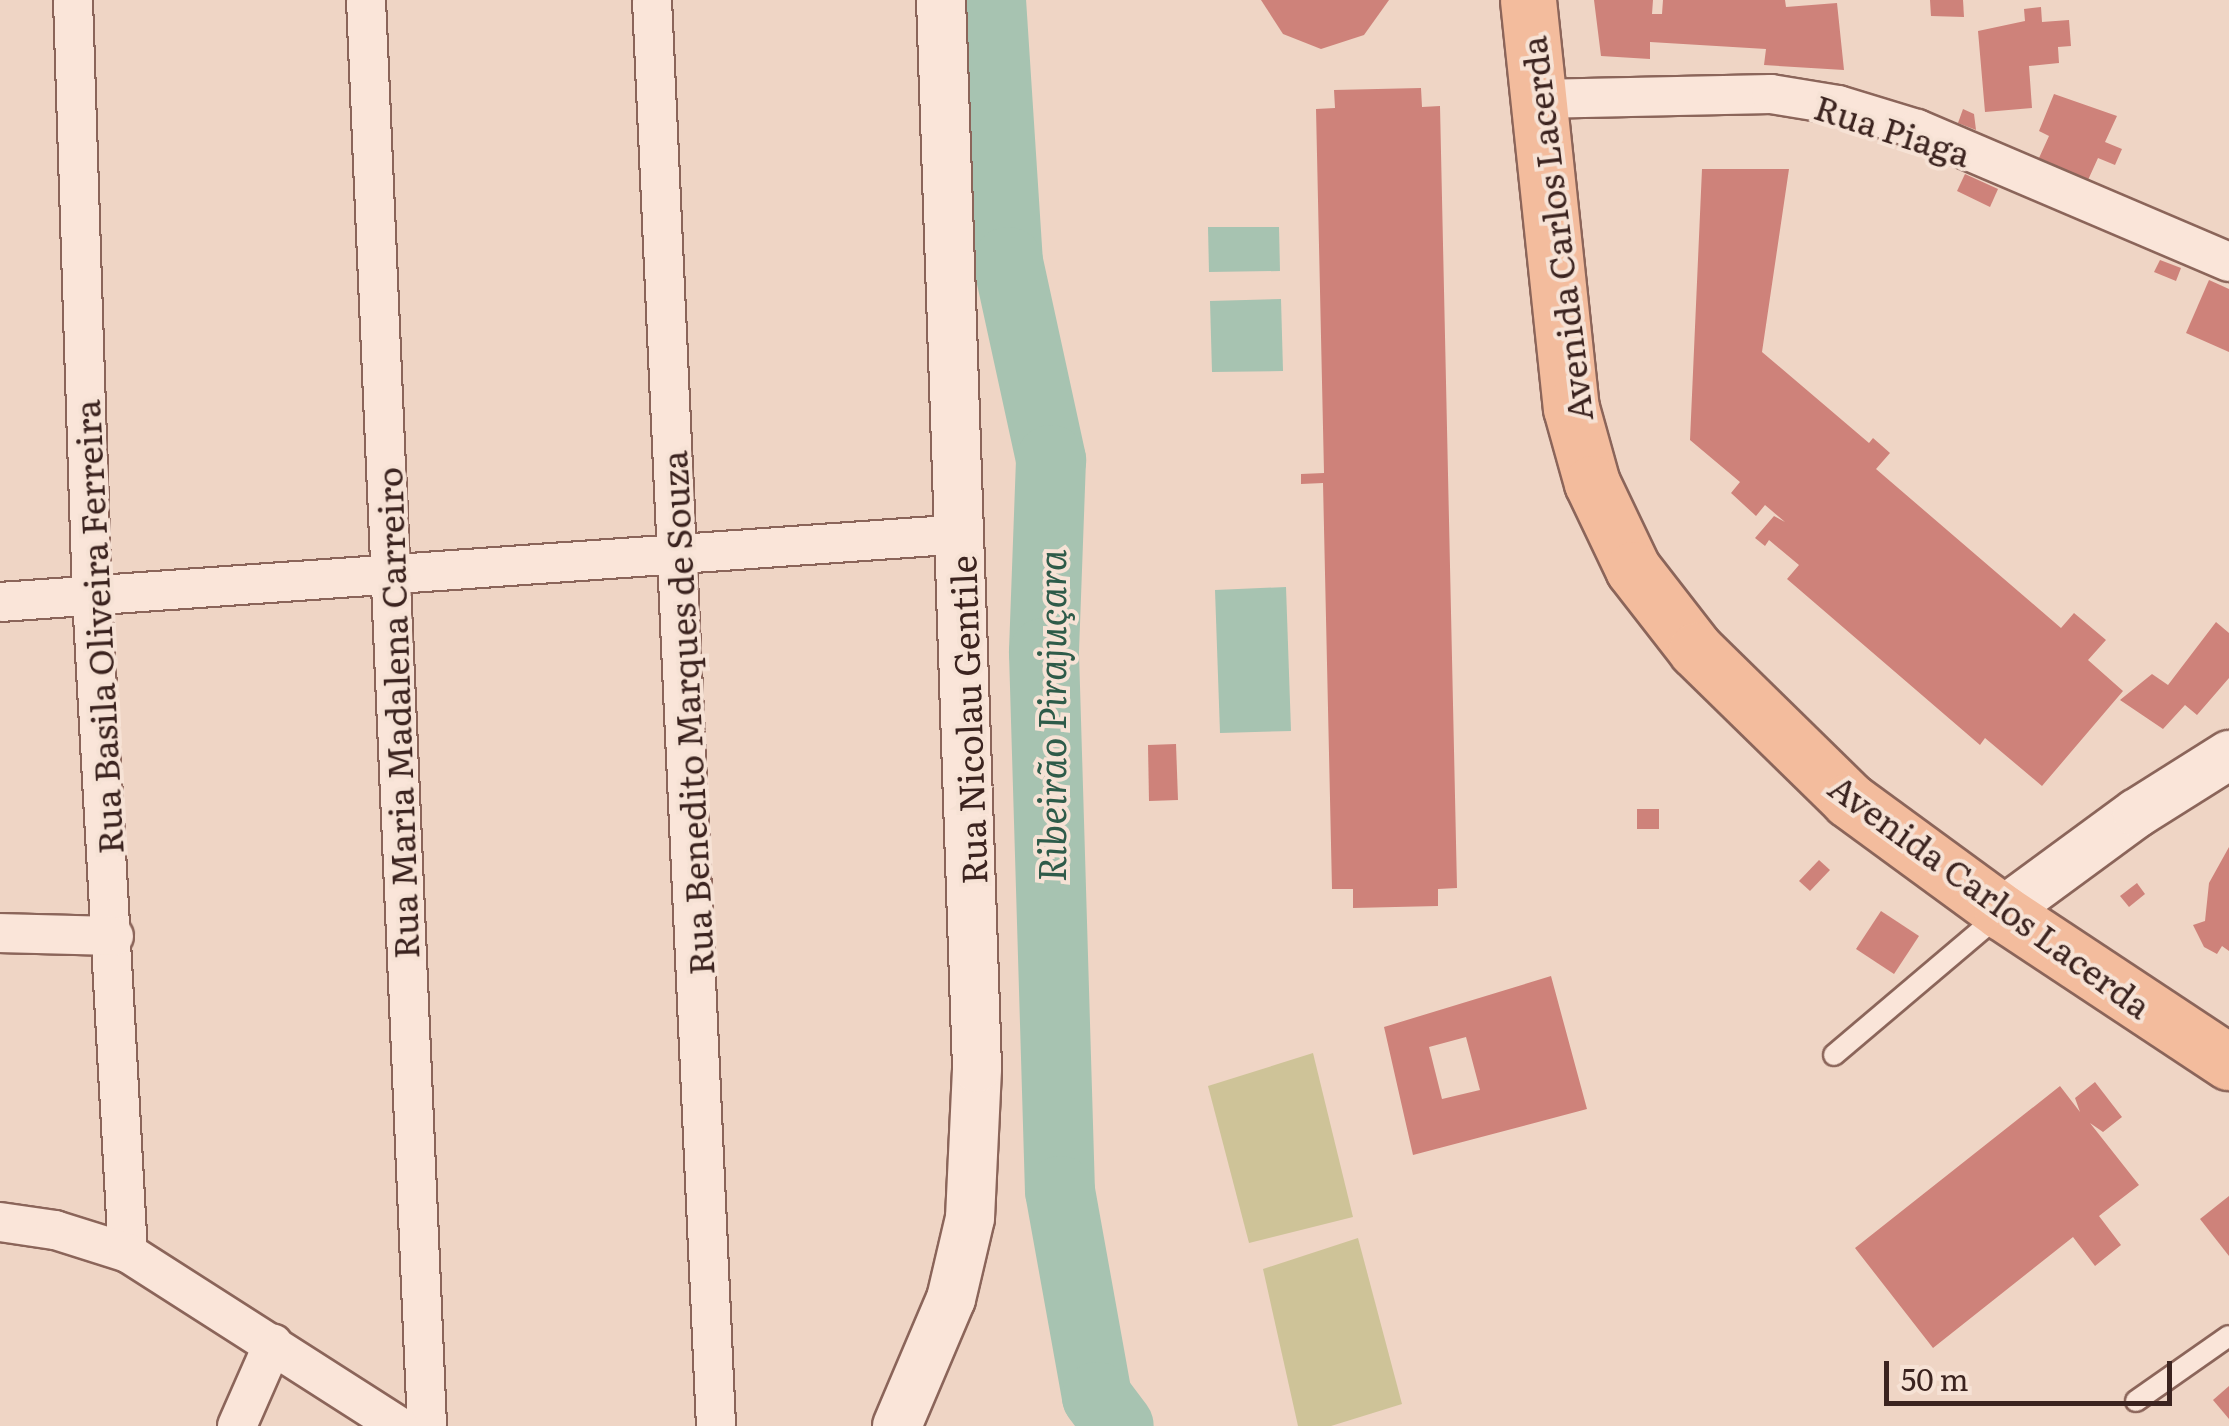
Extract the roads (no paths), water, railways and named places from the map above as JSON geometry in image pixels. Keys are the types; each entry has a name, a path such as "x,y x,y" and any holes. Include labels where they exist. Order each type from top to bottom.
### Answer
{"main road":[{"name":"Avenida Carlos Lacerda","path":"1528,0 1572,408 1592,482 1632,568 1696,650 1849,800 2002,912 2229,1062"}],"street":[{"name":"Rua Basila Oliveira Ferreira","path":"73,0 92,597 114,936 128,1254"},
{"name":"Rua Maria Madalena Carreiro","path":"366,0 427,1426"},
{"name":"Rua Benedito Marques de Souza","path":"652,0 680,551 716,1426"},
{"name":"Rua Nicolau Gentile","path":"897,1426 952,1299 970,1218 977,1068 942,0"},
{"name":"Rua Piaga","path":"1537,99 1771,94 1838,104 1917,129 2229,262"},
{"path":"0,602 390,578 680,551 962,534"},
{"path":"2002,912 2138,812 2229,756"},
{"path":"0,933 114,936"},
{"path":"0,1222 55,1230 128,1254 400,1426"},
{"path":"238,1426 273,1344"}],"lane":[{"path":"1834,1055 2002,912"},
{"path":"2136,1401 2229,1336"}],"waterway":[{"name":"Ribeirão Pirajuçara","path":"991,0 1008,262 1051,460 1044,653 1060,1191 1097,1397 1119,1426"}]}
